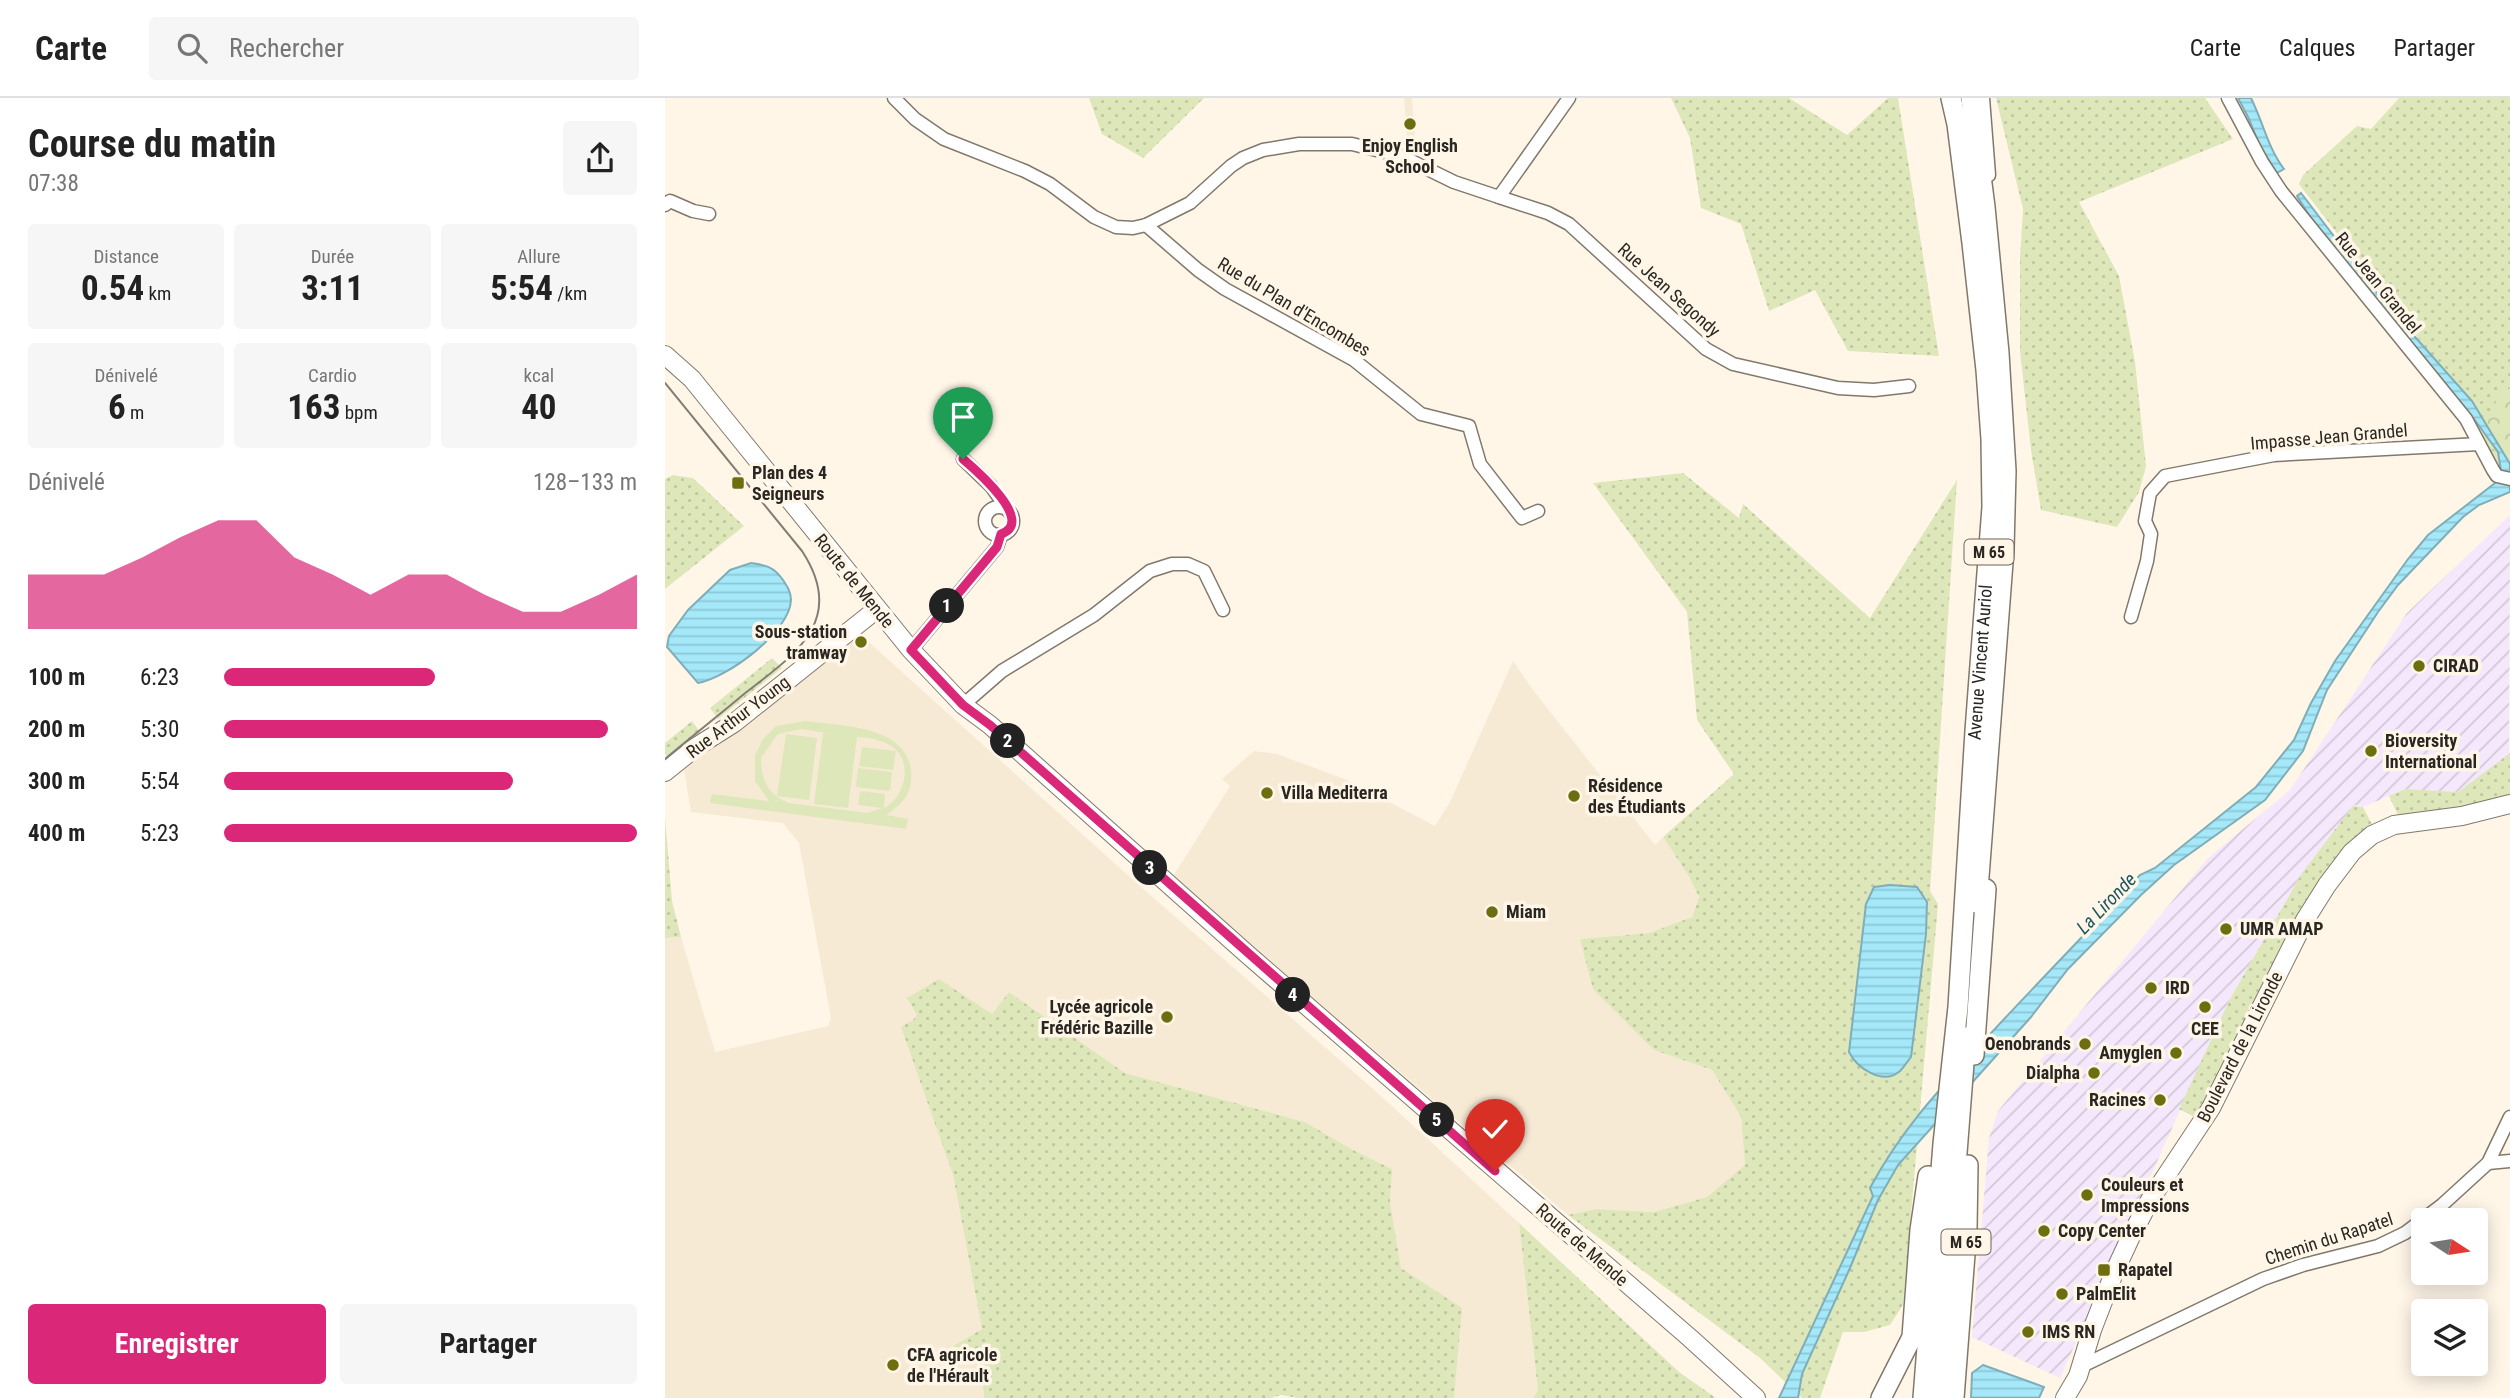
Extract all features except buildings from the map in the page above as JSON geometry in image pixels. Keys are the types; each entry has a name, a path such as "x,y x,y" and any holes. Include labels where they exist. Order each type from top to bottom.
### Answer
{"main road":[{"name":"Avenue Vincent Auriol","path":"1945,1133 1945,1081 1958,1007 1991,537 1992,473 1986,370 1957,124 1951,98"},
{"name":"Avenue Vincent Auriol","path":"1945,1133 1967,1092 1965,1058 2004,549 2006,471 1999,353 1971,98"},
{"name":"Route de Mende","path":"665,355 692,379 911,650 963,705 990,725 1750,1393"},
{"name":"Rue Arthur Young","path":"665,772 696,747 734,723 877,609"},
{"name":"M 65","path":"1954,1398 1967,1228 1967,1092 1975,1039 1990,838 1994,676"},
{"name":"Boulevard de la Lironde","path":"2065,1398 2082,1366 2096,1318 2132,1234 2169,1169 2193,1138 2211,1108 2305,920 2327,885 2352,852 2372,835 2394,825 2462,816 2510,804"},
{"name":"M 65","path":"1881,1398 1912,1336 1920,1230 1945,1133"},
{"name":"M 65","path":"1923,1398 1945,1133"},
{"name":"M 65","path":"1938,1398 1945,1133"}],"street":[{"path":"894,98 915,119 944,139 1025,171 1050,184 1094,217 1116,227 1133,228 1146,225"},
{"path":"1499,197 1569,98"},
{"name":"Avenue Vincent Auriol","path":"1983,98 1989,166 1992,280"},
{"name":"Rue Jean Grandel","path":"2228,98 2262,162 2281,191 2466,419 2479,444 2504,477"},
{"name":"Rue Jean Segondy","path":"1146,225 1190,203 1231,166 1263,150 1299,144 1352,145 1401,156 1454,182 1548,213 1569,225 1706,349 1733,364 1838,388 1874,390 1909,386"},
{"path":"665,205 670,201 693,211 709,214"},
{"name":"Rue du Plan d'Encombes","path":"1146,225 1198,270 1225,289 1354,360 1421,414 1469,426 1480,464 1522,518 1538,511"},
{"name":"Impasse Jean Grandel","path":"2131,617 2147,561 2151,534 2145,521 2150,493 2165,477 2274,455 2479,444"},
{"path":"911,650 997,547 1001,534 1012,527 1013,518 991,486 963,459"},
{"path":"1001,534 989,530 986,517 996,508 1009,511"},
{"path":"963,705 1002,671 1094,615 1150,571 1173,564 1188,564 1204,572 1223,610"},
{"name":"Chemin du Rapatel","path":"2082,1366 2263,1279 2303,1265 2378,1246 2405,1233 2442,1205 2488,1163 2510,1117"},
{"path":"2488,1163 2510,1161"}],"shaded area":[{"name":"Enjoy English School","path":"1404,98 1412,98 1416,153 1408,151"},
{"path":"2510,515 2509,755 2458,792 2405,789 2363,807 2354,805 2302,873 2230,999 2060,1378 1972,1337 1989,1138 1998,1111 2208,858 2290,790 2407,613"},
{"name":"Lycée agricole Frédéric Bazille","path":"861,635 1141,887 1380,1095 1519,1223 1538,1390 1533,1398 1454,1398 1461,1308 1401,1268 1390,1202 1391,1169 1305,1122 1125,1073 1009,992 992,1014 917,1015 902,1028 953,1175 982,1329 953,1346 976,1357 985,1398 665,1398 665,938 681,937 715,1052 828,1026 831,1018 799,843 783,823 691,812 684,769"},
{"path":"1513,661 1655,845 1663,837 1688,875 1699,898 1692,917 1649,933 1581,939 1654,1050 1712,1070 1741,1117 1745,1166 1707,1197 1653,1212 1596,1209 1568,1215 1172,878 1230,786 1222,779 1254,751 1277,754 1347,780 1435,826 1450,802"}],"green space":[{"path":"1089,98 1204,98 1143,158 1102,134"},
{"path":"1671,98 1789,98 1847,135 1888,98 1898,98 1939,356 1848,351 1815,290 1769,311 1741,224 1701,208 1690,138"},
{"path":"1996,98 2205,98 2233,139 2079,202 2119,276 2135,362 2146,466 2139,492 2117,527 2041,510 2020,352 2023,209"},
{"path":"2399,98 2510,98 2510,445 2486,434 2437,363 2299,184 2303,175 2357,126 2371,129"},
{"path":"2504,388 2510,388 2510,473 2500,472 2480,438"},
{"path":"1683,473 1739,518 1743,504 1870,618 1957,480 1930,891 1938,904 1903,1305 1890,1325 1864,1332 1843,1332 1820,1398 1802,1398 1760,1358 1568,1215 1596,1209 1653,1212 1707,1197 1745,1165 1741,1117 1712,1070 1654,1050 1593,989 1580,939 1649,933 1692,917 1699,897 1663,837 1734,774 1697,720 1687,612 1593,483"},
{"path":"673,475 693,478 744,526 665,589 665,479"},
{"path":"772,658 782,668 718,719 710,708"},
{"path":"692,721 701,733 669,759 665,754 665,743"},
{"path":"806,721 853,727 885,736 898,744 907,756 911,771 910,785 903,801 887,815 908,819 906,829 710,803 712,794 769,801 755,781 755,755 763,739 776,726","holes":["801,729 833,734 823,733 814,804 848,808 857,737 887,743 901,756 904,781 897,797 891,803 884,808 885,794 860,791 858,805 882,808 867,813 789,803 771,791 764,780 761,758 778,734"]},
{"path":"786,734 817,738 809,800 777,796"},
{"path":"862,747 896,751 893,770 859,766"},
{"path":"2510,753 2510,793 2484,804 2455,810 2398,815 2389,796 2405,789 2458,792"},
{"path":"858,768 892,772 890,791 856,787"},
{"path":"2353,806 2363,807 2372,824 2337,858 2311,895 2288,935 2196,1118 2179,1109 2230,999 2302,873"},
{"path":"665,817 672,901 681,937 665,938"},
{"path":"939,979 992,1014 1009,992 1125,1073 1305,1122 1392,1169 1390,1202 1401,1268 1462,1308 1454,1398 1298,1398 1281,1395 1271,1398 985,1398 976,1357 953,1346 982,1329 953,1175 901,1027 917,1015 907,998"},
{"path":"1519,1223 1679,1372 1716,1398 1533,1398 1538,1390"}],"water":[{"path":"2238,98 2251,98 2270,144 2284,169 2277,173 2260,146"},
{"name":"La Lironde","path":"2301,193 2384,302 2472,401 2510,464 2510,492 2479,505 2463,517 2398,585 2327,690 2303,751 2265,800 2174,865 2141,895 2068,969 2031,1017 1898,1165 1878,1200 1802,1374 1798,1398 1779,1398 1873,1196 1870,1188 1894,1148 1921,1112 2140,875 2155,868 2256,787 2294,740 2335,661 2408,559 2428,535 2505,473 2501,471 2498,452 2474,419 2311,218 2297,196"},
{"path":"751,563 769,567 783,580 791,597 788,613 769,639 755,652 725,672 698,683 667,647 669,636 688,610 730,570"},
{"path":"1874,887 1917,887 1927,902 1926,934 1911,1057 1900,1071 1886,1077 1864,1069 1849,1052 1866,904"},
{"path":"1983,1365 2044,1387 2039,1398 1971,1398 1972,1373"}],"tram line":[{"path":"665,383 802,551 815,576 819,597 817,617 809,634 796,650 665,759"}],"place":[{"name":"Enjoy English School","path":"1410,124"},
{"name":"Plan des 4 Seigneurs","path":"738,483"},
{"name":"Sous-station tramway","path":"861,642"},
{"name":"CIRAD","path":"2419,666"},
{"name":"Bioversity International","path":"2371,751"},
{"name":"Villa Mediterra","path":"1267,793"},
{"name":"Résidence des Étudiants","path":"1574,796"},
{"name":"Miam","path":"1492,912"},
{"name":"UMR AMAP","path":"2226,929"},
{"name":"IRD","path":"2151,988"},
{"name":"CEE","path":"2205,1007"},
{"name":"Lycée agricole Frédéric Bazille","path":"1167,1017"},
{"name":"Oenobrands","path":"2085,1044"},
{"name":"Amyglen","path":"2176,1053"},
{"name":"Dialpha","path":"2094,1073"},
{"name":"Racines","path":"2160,1100"},
{"name":"Couleurs et Impressions","path":"2087,1195"},
{"name":"Copy Center","path":"2044,1231"},
{"name":"Rapatel","path":"2104,1270"},
{"name":"PalmElit","path":"2062,1294"},
{"name":"IMS RN","path":"2028,1332"},
{"name":"CFA agricole de l'Hérault","path":"893,1365"}],"route":[{"path":"963,459 1003,500 1013,518 1012,527 1001,534 997,547 911,650 975,716 990,725 1495,1171"}]}
